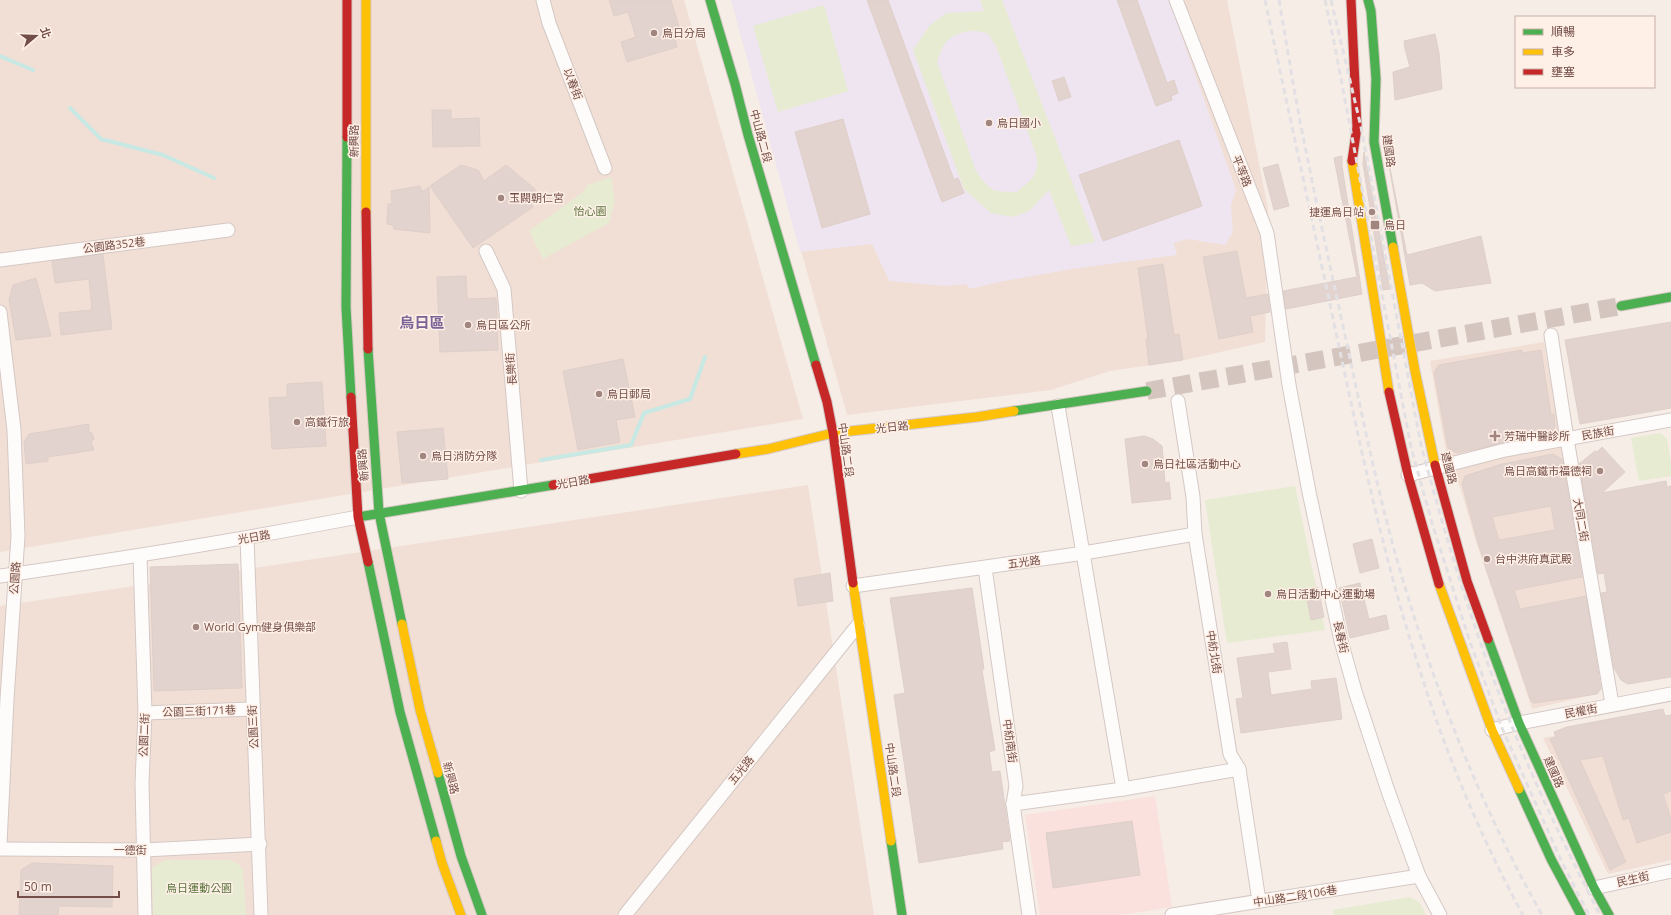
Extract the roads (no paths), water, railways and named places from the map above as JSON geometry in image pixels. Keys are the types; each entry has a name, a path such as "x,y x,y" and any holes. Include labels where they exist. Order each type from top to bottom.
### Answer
{"main road":[{"name":"新興路","path":"346,0 346,307 358,517 400,712 442,863 461,915"},
{"name":"新興路","path":"366,0 366,309 369,384 379,513 420,710 459,849 482,915"},
{"name":"中山路二段","path":"710,0 827,402 833,433 858,625 902,915"},
{"path":"1351,0 1357,127 1352,164 1386,378 1408,475 1437,577 1492,730 1551,859 1581,915"},
{"name":"建國路","path":"1368,0 1371,10 1376,79 1374,142 1415,371 1436,467 1467,581 1519,723 1594,888 1609,915"},
{"path":"1621,306 1671,297"},
{"name":"光日路","path":"358,517 768,449 833,433 977,417 1058,406 1147,391"}],"street":[{"name":"以春街","path":"543,0 549,24 605,168"},
{"name":"平等路","path":"1176,0 1267,233 1284,348"},
{"name":"公園路352巷","path":"0,260 228,230"},
{"name":"長樂街","path":"486,251 504,289 521,491"},
{"name":"公園路","path":"0,312 14,430 18,536 0,844"},
{"name":"大同二街","path":"1551,335 1612,704"},
{"name":"長春街","path":"1284,348 1308,485 1341,641 1355,691 1388,791 1419,876 1440,915"},
{"name":"中紡北街","path":"1178,401 1193,496 1195,534 1230,754 1239,769 1259,901"},
{"path":"1058,406 1123,789"},
{"name":"民族街","path":"1408,475 1505,450 1671,420"},
{"name":"光日路","path":"0,576 140,556 358,517"},
{"name":"五光路","path":"853,586 1084,553 1195,534"},
{"name":"公園三街","path":"247,538 252,709 260,844 261,915"},
{"name":"公園二街","path":"140,556 145,714 142,783 145,915"},
{"name":"中紡南街","path":"985,568 1016,786 1013,804 1029,915"},
{"name":"五光路","path":"625,915 858,625"},
{"name":"民權街","path":"1492,730 1612,704 1671,694"},
{"name":"公園三街171巷","path":"145,714 252,709"},
{"path":"1013,804 1123,789 1239,769"},
{"name":"一德街","path":"0,848 144,850 260,844"},
{"name":"民生街","path":"1594,888 1671,871"},
{"name":"中山路二段106巷","path":"1172,915 1419,876"}],"waterway":[{"path":"0,56 33,70"},
{"path":"70,108 101,139 163,155 214,178"},
{"path":"541,460 631,445 644,413 690,399 705,357"}],"tunnel":[{"path":"1147,391 1621,306"}],"railway":[{"path":"1265,0 1356,426 1397,594 1432,708 1455,769 1480,828 1523,915"},
{"path":"1279,0 1299,117 1321,223 1372,462 1396,556 1418,630 1464,755 1501,836 1542,915"},
{"path":"1325,0 1411,447 1432,523 1470,642 1502,728 1561,860 1589,915"},
{"path":"1331,0 1361,127 1421,445 1440,515 1473,621 1511,724 1553,821 1600,915"}],"place":[{"name":"烏日分局","path":"654,33"},
{"name":"烏日國小","path":"989,123"},
{"name":"玉闕朝仁宮","path":"501,198"},
{"name":"捷運烏日站","path":"1372,212"},
{"name":"烏日","path":"1375,225"},
{"name":"烏日區公所","path":"468,325"},
{"name":"烏日郵局","path":"599,394"},
{"name":"高鐵行旅","path":"297,422"},
{"name":"芳瑞中醫診所","path":"1495,436"},
{"name":"烏日消防分隊","path":"423,456"},
{"name":"烏日社區活動中心","path":"1145,464"},
{"name":"烏日高鐵市福德祠","path":"1600,471"},
{"name":"台中洪府真武殿","path":"1487,559"},
{"name":"烏日活動中心運動場","path":"1268,594"},
{"name":"World Gym健身俱樂部","path":"196,627"}],"district":[{"name":"烏日區","path":"422,323"}],"park label":[{"name":"怡心園","path":"590,211"},
{"name":"烏日運動公園","path":"199,888"}]}
